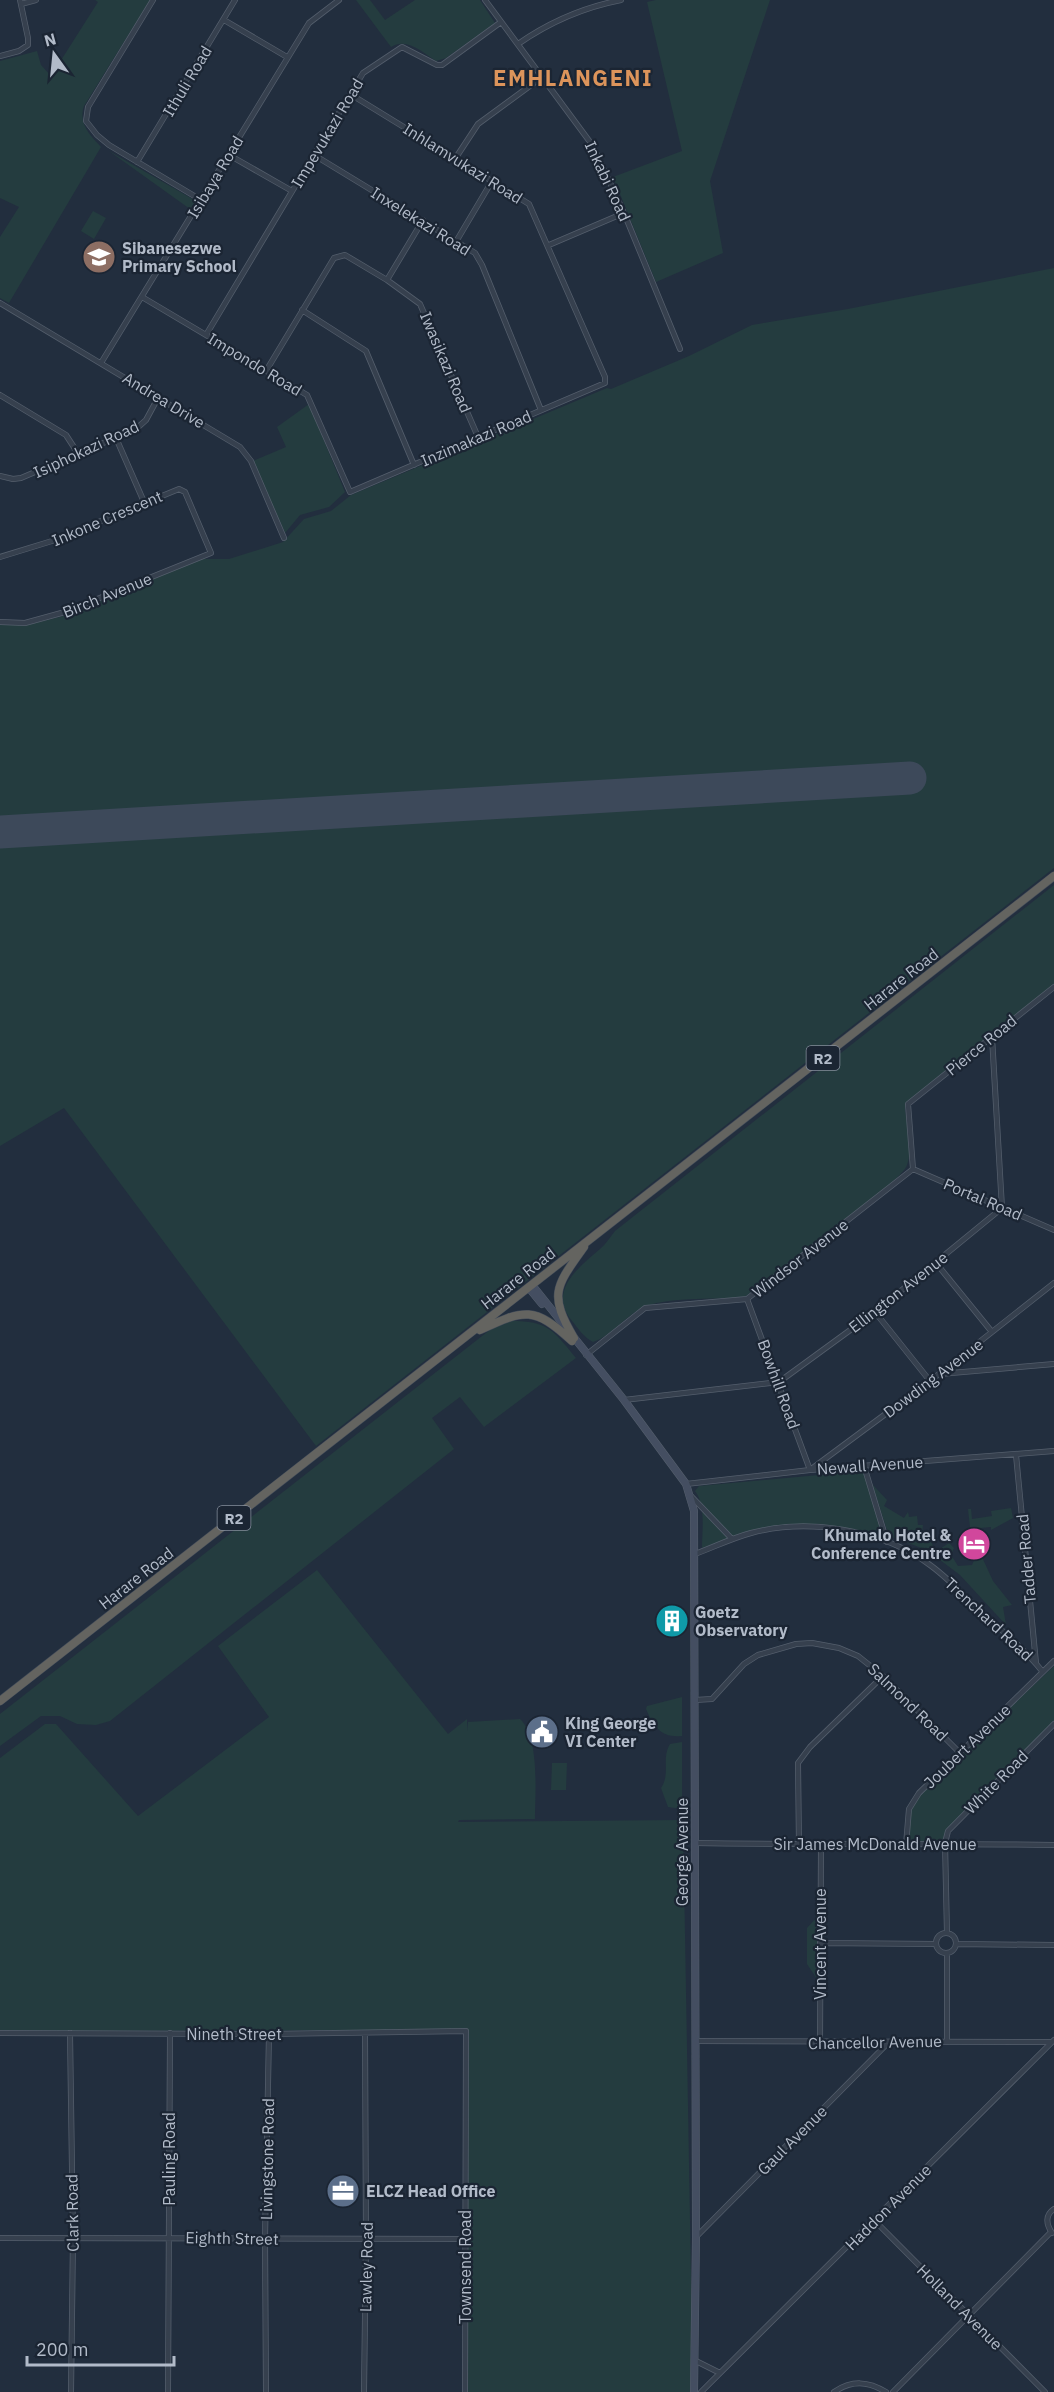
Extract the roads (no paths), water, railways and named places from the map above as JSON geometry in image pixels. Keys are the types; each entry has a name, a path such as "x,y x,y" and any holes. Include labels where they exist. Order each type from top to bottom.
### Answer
{"highway":[{"name":"Harare Road","path":"0,1701 1054,876"},
{"path":"573,1339 560,1312 558,1292 564,1275 591,1238"},
{"path":"468,1335 522,1314 535,1315 549,1320 573,1339"}],"main road":[{"name":"George Avenue","path":"531,1286 624,1400 686,1484 691,1496 696,1527 694,2392"}],"street":[{"path":"0,56 19,51 28,45 21,2 36,0"},
{"path":"153,0 88,107 86,120 97,135 201,200"},
{"name":"Ithuli Road","path":"137,162 236,0"},
{"name":"Isibaya Road","path":"101,363 309,23 339,0"},
{"name":"Inkabi Road","path":"485,0 591,141 624,213 680,350"},
{"path":"518,44 536,32 598,4 621,0"},
{"path":"224,20 287,57"},
{"name":"Impevukazi Road","path":"206,335 363,73 398,48 404,47 442,65 501,22"},
{"path":"455,159 478,124 542,77"},
{"name":"Inhlamvukazi Road","path":"350,94 530,205 605,377 606,381 603,384"},
{"path":"229,155 292,190"},
{"name":"Inxelekazi Road","path":"314,155 471,249 480,261 541,410"},
{"path":"456,240 492,181"},
{"path":"549,245 624,213"},
{"path":"387,280 423,220"},
{"name":"Iwasikazi Road","path":"266,371 337,256 345,255 387,280 420,304 478,437"},
{"name":"Impondo Road","path":"142,297 309,396 350,492"},
{"name":"Andrea Drive","path":"0,303 159,396 243,450 251,461 285,538"},
{"path":"302,310 366,351 414,465"},
{"name":"Inzimakazi Road","path":"350,492 603,384"},
{"path":"0,395 66,435 79,455"},
{"name":"Isiphokazi Road","path":"0,476 21,478 79,455 143,425 159,396"},
{"path":"116,438 144,502"},
{"name":"Inkone Crescent","path":"0,557 46,544 179,489 183,490 211,553"},
{"name":"Birch Avenue","path":"0,622 25,622 65,612 211,553"},
{"name":"Pierce Road","path":"913,1169 908,1104 1054,987"},
{"path":"992,1037 1002,1208"},
{"name":"Portal Road","path":"913,1169 1054,1230"},
{"name":"Windsor Avenue","path":"584,1352 645,1308 747,1299 913,1169"},
{"name":"Ellington Avenue","path":"624,1400 779,1382 875,1312 1002,1208"},
{"path":"936,1263 992,1332"},
{"name":"Dowding Avenue","path":"810,1470 930,1381 1054,1283"},
{"name":"Bowhill Road","path":"747,1299 810,1470"},
{"path":"875,1312 930,1381"},
{"path":"939,1374 1054,1364"},
{"name":"Newall Avenue","path":"686,1484 810,1470 1054,1451"},
{"name":"Tadder Road","path":"1016,1455 1036,1663"},
{"path":"864,1466 887,1542"},
{"path":"691,1496 732,1539"},
{"name":"Trenchard Road","path":"695,1554 732,1539 762,1531 802,1528 846,1531 887,1542 930,1565 1042,1671"},
{"name":"Salmond Road","path":"695,1700 712,1699 744,1664 758,1655 796,1644 812,1643 839,1647 858,1656 884,1676 960,1753"},
{"name":"Joubert Avenue","path":"906,1845 911,1803 918,1793 1054,1661"},
{"path":"799,1845 798,1762 884,1676"},
{"name":"White Road","path":"945,1843 948,1831 1054,1724"},
{"name":"Sir James McDonald Avenue","path":"695,1843 821,1846 945,1843 1054,1845"},
{"path":"945,1843 947,1933"},
{"name":"Vincent Avenue","path":"820,2043 821,1846"},
{"path":"947,1933 952,1935 956,1944 947,1953 939,1951 936,1944 939,1936 947,1933"},
{"path":"820,1943 936,1944"},
{"path":"956,1944 1054,1945"},
{"path":"947,1953 947,2041"},
{"name":"Nineth Street","path":"0,2033 269,2034 463,2031 466,2034"},
{"name":"Clark Road","path":"70,2033 73,2238 71,2392"},
{"name":"Pauling Road","path":"168,2392 170,2033"},
{"name":"Lawley Road","path":"364,2392 365,2033"},
{"name":"Livingstone Road","path":"266,2392 269,2034"},
{"name":"Townsend Road","path":"465,2392 466,2034"},
{"name":"Chancellor Avenue","path":"695,2041 1053,2042"},
{"name":"Haddon Avenue","path":"701,2392 1053,2042"},
{"name":"Gaul Avenue","path":"696,2237 888,2043"},
{"path":"893,2392 1053,2233 1047,2222 1054,2208"},
{"name":"Holland Avenue","path":"875,2221 1045,2392"},
{"name":"Eighth Street","path":"0,2238 465,2239"},
{"path":"694,2360 720,2373"},
{"path":"834,2392 858,2382 873,2384 886,2392"}],"place":[{"name":"Sibanesezwe Primary School","path":"99,257"},
{"name":"Khumalo Hotel & Conference Centre","path":"974,1544"},
{"name":"Goetz Observatory","path":"672,1621"},
{"name":"King George VI Center","path":"542,1732"},
{"name":"ELCZ Head Office","path":"343,2191"}],"district":[{"name":"EMHLANGENI","path":"573,77"}]}
